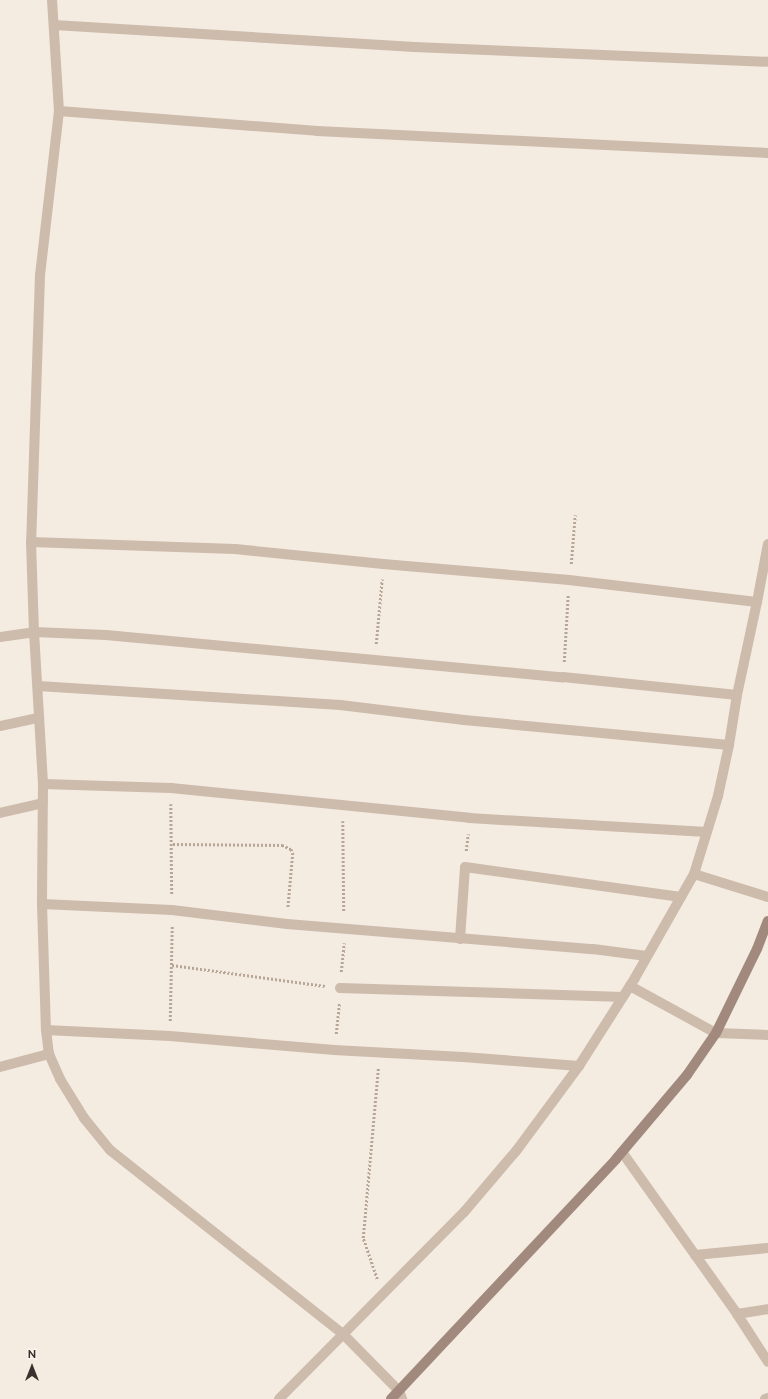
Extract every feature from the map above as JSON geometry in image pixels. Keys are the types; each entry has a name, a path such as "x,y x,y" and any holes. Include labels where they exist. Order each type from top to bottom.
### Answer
{"main road":[{"path":"391,1399 401,1395 622,1152 687,1075 716,1034 757,949 768,921"}],"street":[{"path":"52,0 59,111 40,275 31,542 34,632 43,784 42,904 46,1030 49,1054 60,1079 84,1118 110,1150 343,1334 401,1395"},
{"path":"54,25 414,47 768,62"},
{"path":"59,111 317,131 768,153"},
{"path":"31,542 235,549 383,564 569,580 757,602"},
{"path":"280,1399 464,1212 516,1151 579,1066 630,986 681,897 694,874 718,796 730,745 737,695 768,544"},
{"path":"0,638 34,632 106,635 374,659 737,695"},
{"path":"38,686 340,704 464,720 730,745"},
{"path":"0,726 39,718"},
{"path":"43,784 171,788 469,818 707,832"},
{"path":"0,813 43,803"},
{"path":"460,939 465,867 681,897"},
{"path":"694,874 768,897"},
{"path":"42,904 172,910 345,930 593,949 647,956"},
{"path":"630,986 716,1034 768,1034"},
{"path":"340,988 623,997"},
{"path":"46,1030 170,1036 334,1050 463,1057 579,1066"},
{"path":"0,1067 49,1054"},
{"path":"622,1152 737,1314 768,1362"},
{"path":"695,1255 768,1248"},
{"path":"737,1314 768,1309"}],"path":[{"path":"563,677 574,515"},
{"path":"374,659 383,564"},
{"path":"170,1036 173,844 171,788"},
{"path":"334,1050 345,930 343,805"},
{"path":"465,867 469,818"},
{"path":"173,844 282,845 291,849 293,853 287,924"},
{"path":"172,965 340,988"},
{"path":"380,1052 363,1238 368,1257 383,1294"}]}
